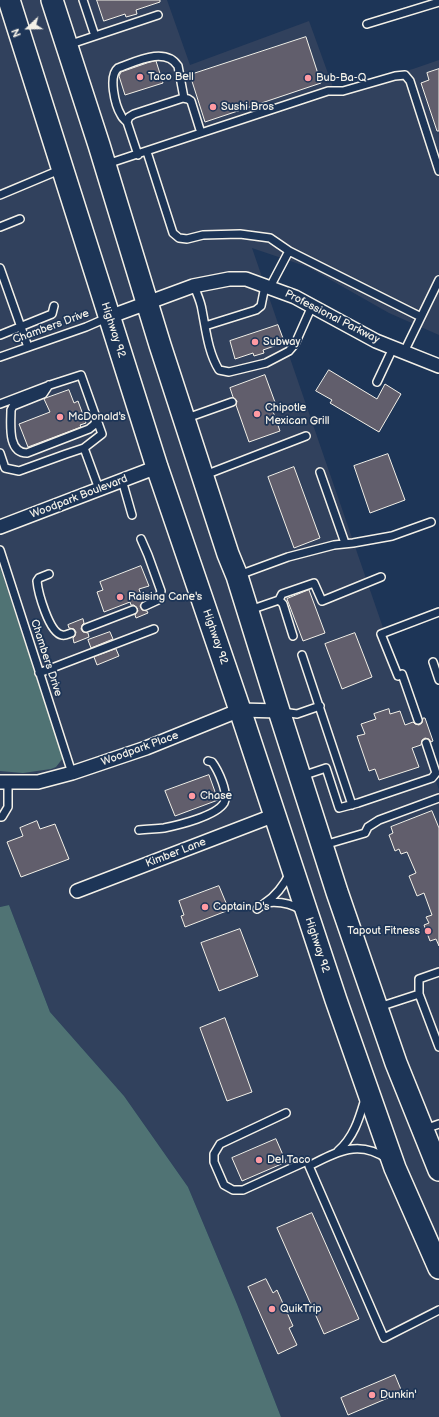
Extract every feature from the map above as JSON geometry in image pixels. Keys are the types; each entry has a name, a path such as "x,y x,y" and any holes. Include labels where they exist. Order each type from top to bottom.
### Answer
{"main road":[{"name":"Highway 92","path":"9,0 157,467 240,710 307,914 395,1168 439,1268"},
{"path":"52,0 184,419 228,554 237,576 278,711 322,846 396,1063 431,1127 439,1170"}],"street":[{"name":"Professional Parkway","path":"109,317 194,286 223,280 246,279 295,297 376,341 439,366"},
{"name":"Woodpark Boulevard","path":"0,527 157,467"},
{"name":"Woodpark Place","path":"4,783 38,782 72,773 146,748 240,710 278,711"},
{"name":"Kimber Lane","path":"77,891 275,815"}],"lane":[{"path":"83,0 95,36"},
{"path":"367,24 439,2"},
{"path":"66,45 158,16"},
{"path":"138,155 127,122 121,115 114,92 113,82 115,70 156,56 167,57 178,66 184,98"},
{"path":"105,165 328,92 343,91 395,76 405,75 410,81 439,171"},
{"path":"127,122 134,114 184,98 191,101 201,133"},
{"path":"147,152 173,233 180,238 187,239 203,235 240,234 270,238 289,251 421,317"},
{"path":"0,195 62,169"},
{"path":"0,227 20,219"},
{"path":"205,326 256,310 261,306 267,286 289,251"},
{"path":"0,268 28,347"},
{"path":"376,382 421,317 439,280"},
{"path":"194,286 202,308 208,342 215,363 220,370 229,372 266,362 288,351 295,344 312,306"},
{"path":"0,335 52,314 54,306"},
{"name":"Chambers Drive","path":"0,357 86,327 109,317"},
{"path":"0,404 81,375 102,434 84,448 19,470 5,468 0,453"},
{"path":"50,385 43,394 13,406 11,410 12,440 16,448 21,453 27,453 89,429 94,425 97,419"},
{"path":"184,419 232,402"},
{"path":"203,476 306,436"},
{"path":"84,448 99,489"},
{"path":"320,472 345,543"},
{"path":"122,480 132,515"},
{"path":"237,576 288,557 345,543 392,536 431,522"},
{"path":"141,539 161,591 158,600 145,606"},
{"name":"Chambers Drive","path":"0,550 72,773"},
{"path":"48,574 39,578 37,581 37,588 51,626 57,633 62,635 71,633"},
{"path":"248,611 279,600 282,594 314,583 322,601 381,577"},
{"path":"279,600 283,604 292,636"},
{"path":"86,628 133,610"},
{"path":"418,720 382,634 439,612"},
{"path":"40,673 154,629"},
{"path":"302,655 352,805"},
{"path":"433,662 439,680"},
{"path":"278,711 297,714 320,706"},
{"path":"300,777 326,768 339,808 352,805 432,778 438,773 426,744"},
{"path":"139,830 164,828 212,813 220,807 225,802 225,792 216,766 212,762 208,761"},
{"path":"0,817 2,817 8,807 4,783"},
{"path":"322,846 365,833 368,827 379,820 439,798"},
{"path":"256,909 272,898 286,881 291,865"},
{"path":"265,903 275,901 284,902 294,905 307,914"},
{"path":"439,972 419,979 419,994 439,1047"},
{"path":"377,1008 419,994"},
{"path":"367,1090 356,1127 348,1141 336,1152 309,1166 384,1338 439,1310"},
{"path":"286,1114 220,1144 214,1154 214,1162 224,1185 233,1190 243,1190 307,1161"},
{"path":"336,1152 351,1149 370,1152 381,1155 395,1168"}],"shaded area":[{"path":"0,0 167,0 190,65 309,21 334,90 413,69 439,60 439,335 389,313 308,267 252,248 439,790 439,1417 281,1417 237,1304 188,1187 124,1096 50,1012 9,905 0,907"}],"green space":[{"path":"0,567 63,758 56,767 51,769 23,773 0,771"},
{"path":"9,905 50,1012 124,1096 188,1187 237,1304 281,1417 0,1417 0,907"}],"building":[{"path":"97,0 160,0 160,2 136,10 137,14 126,17 125,14 104,21"},
{"path":"306,37 321,83 205,122 190,75"},
{"name":"Taco Bell","path":"156,61 163,83 125,95 119,76 121,72"},
{"path":"439,69 439,131 437,131 421,83 429,80 427,73"},
{"name":"Subway","path":"278,325 284,341 263,350 264,353 254,356 253,353 235,359 230,341"},
{"path":"329,370 377,399 385,384 401,394 379,432 330,403 332,400 316,391"},
{"path":"265,375 276,405 271,406 280,431 249,442 236,405 237,401 233,397 230,388"},
{"name":"McDonald's","path":"69,390 74,403 78,401 86,423 80,425 81,427 28,447 19,424 50,412 44,399"},
{"path":"388,454 405,500 370,513 354,466"},
{"path":"294,467 320,538 294,548 268,477"},
{"name":"Raising Cane's","path":"141,566 149,586 139,589 143,601 140,606 142,610 147,611 148,613 136,618 135,615 138,611 137,608 134,605 131,605 130,602 104,612 97,592 103,590 100,582"},
{"path":"309,590 325,633 303,641 287,599"},
{"path":"83,619 84,623 81,629 83,632 88,633 89,637 74,643 73,638 76,632 74,629 69,628 68,625"},
{"path":"110,632 113,639 91,648 88,640"},
{"path":"355,633 372,677 342,689 325,644"},
{"path":"116,649 119,656 97,665 94,657"},
{"path":"389,709 390,714 400,711 405,725 413,722 419,725 422,723 423,718 425,718 433,741 431,742 429,739 425,738 422,740 421,745 412,748 419,767 379,780 375,769 369,771 357,736 365,734 361,724 376,719 374,714"},
{"name":"Chase","path":"209,775 218,800 175,816 165,791"},
{"path":"432,811 439,828 439,946 436,939 430,941 424,925 429,923 426,917 432,915 424,893 417,896 409,876 416,873 407,852 401,854 399,849 395,851 389,835 393,833 391,827"},
{"path":"37,821 40,829 55,824 69,859 21,877 7,842 23,836 20,828"},
{"name":"Captain D's","path":"219,886 229,910 185,927 181,916 184,915 179,901"},
{"path":"240,929 258,976 219,991 201,943"},
{"path":"225,1018 252,1092 227,1101 200,1028"},
{"name":"Del Taco","path":"276,1139 286,1162 242,1181 232,1158"},
{"name":"QuikTrip","path":"312,1213 359,1319 324,1334 277,1228"},
{"name":"QuikTrip","path":"266,1279 273,1293 277,1290 293,1326 289,1328 297,1345 278,1354 248,1287"},
{"name":"Dunkin'","path":"395,1375 402,1392 348,1415 341,1398"}],"place":[{"name":"Taco Bell","path":"140,77"},
{"name":"Bub-Ba-Q","path":"308,78"},
{"name":"Sushi Bros","path":"213,107"},
{"name":"Subway","path":"255,342"},
{"name":"Chipotle Mexican Grill","path":"257,414"},
{"name":"McDonald's","path":"60,417"},
{"name":"Raising Cane's","path":"120,597"},
{"name":"Chase","path":"192,796"},
{"name":"Captain D's","path":"205,907"},
{"name":"Tapout Fitness","path":"428,931"},
{"name":"Del Taco","path":"259,1160"},
{"name":"QuikTrip","path":"272,1309"},
{"name":"Dunkin'","path":"372,1395"}]}
